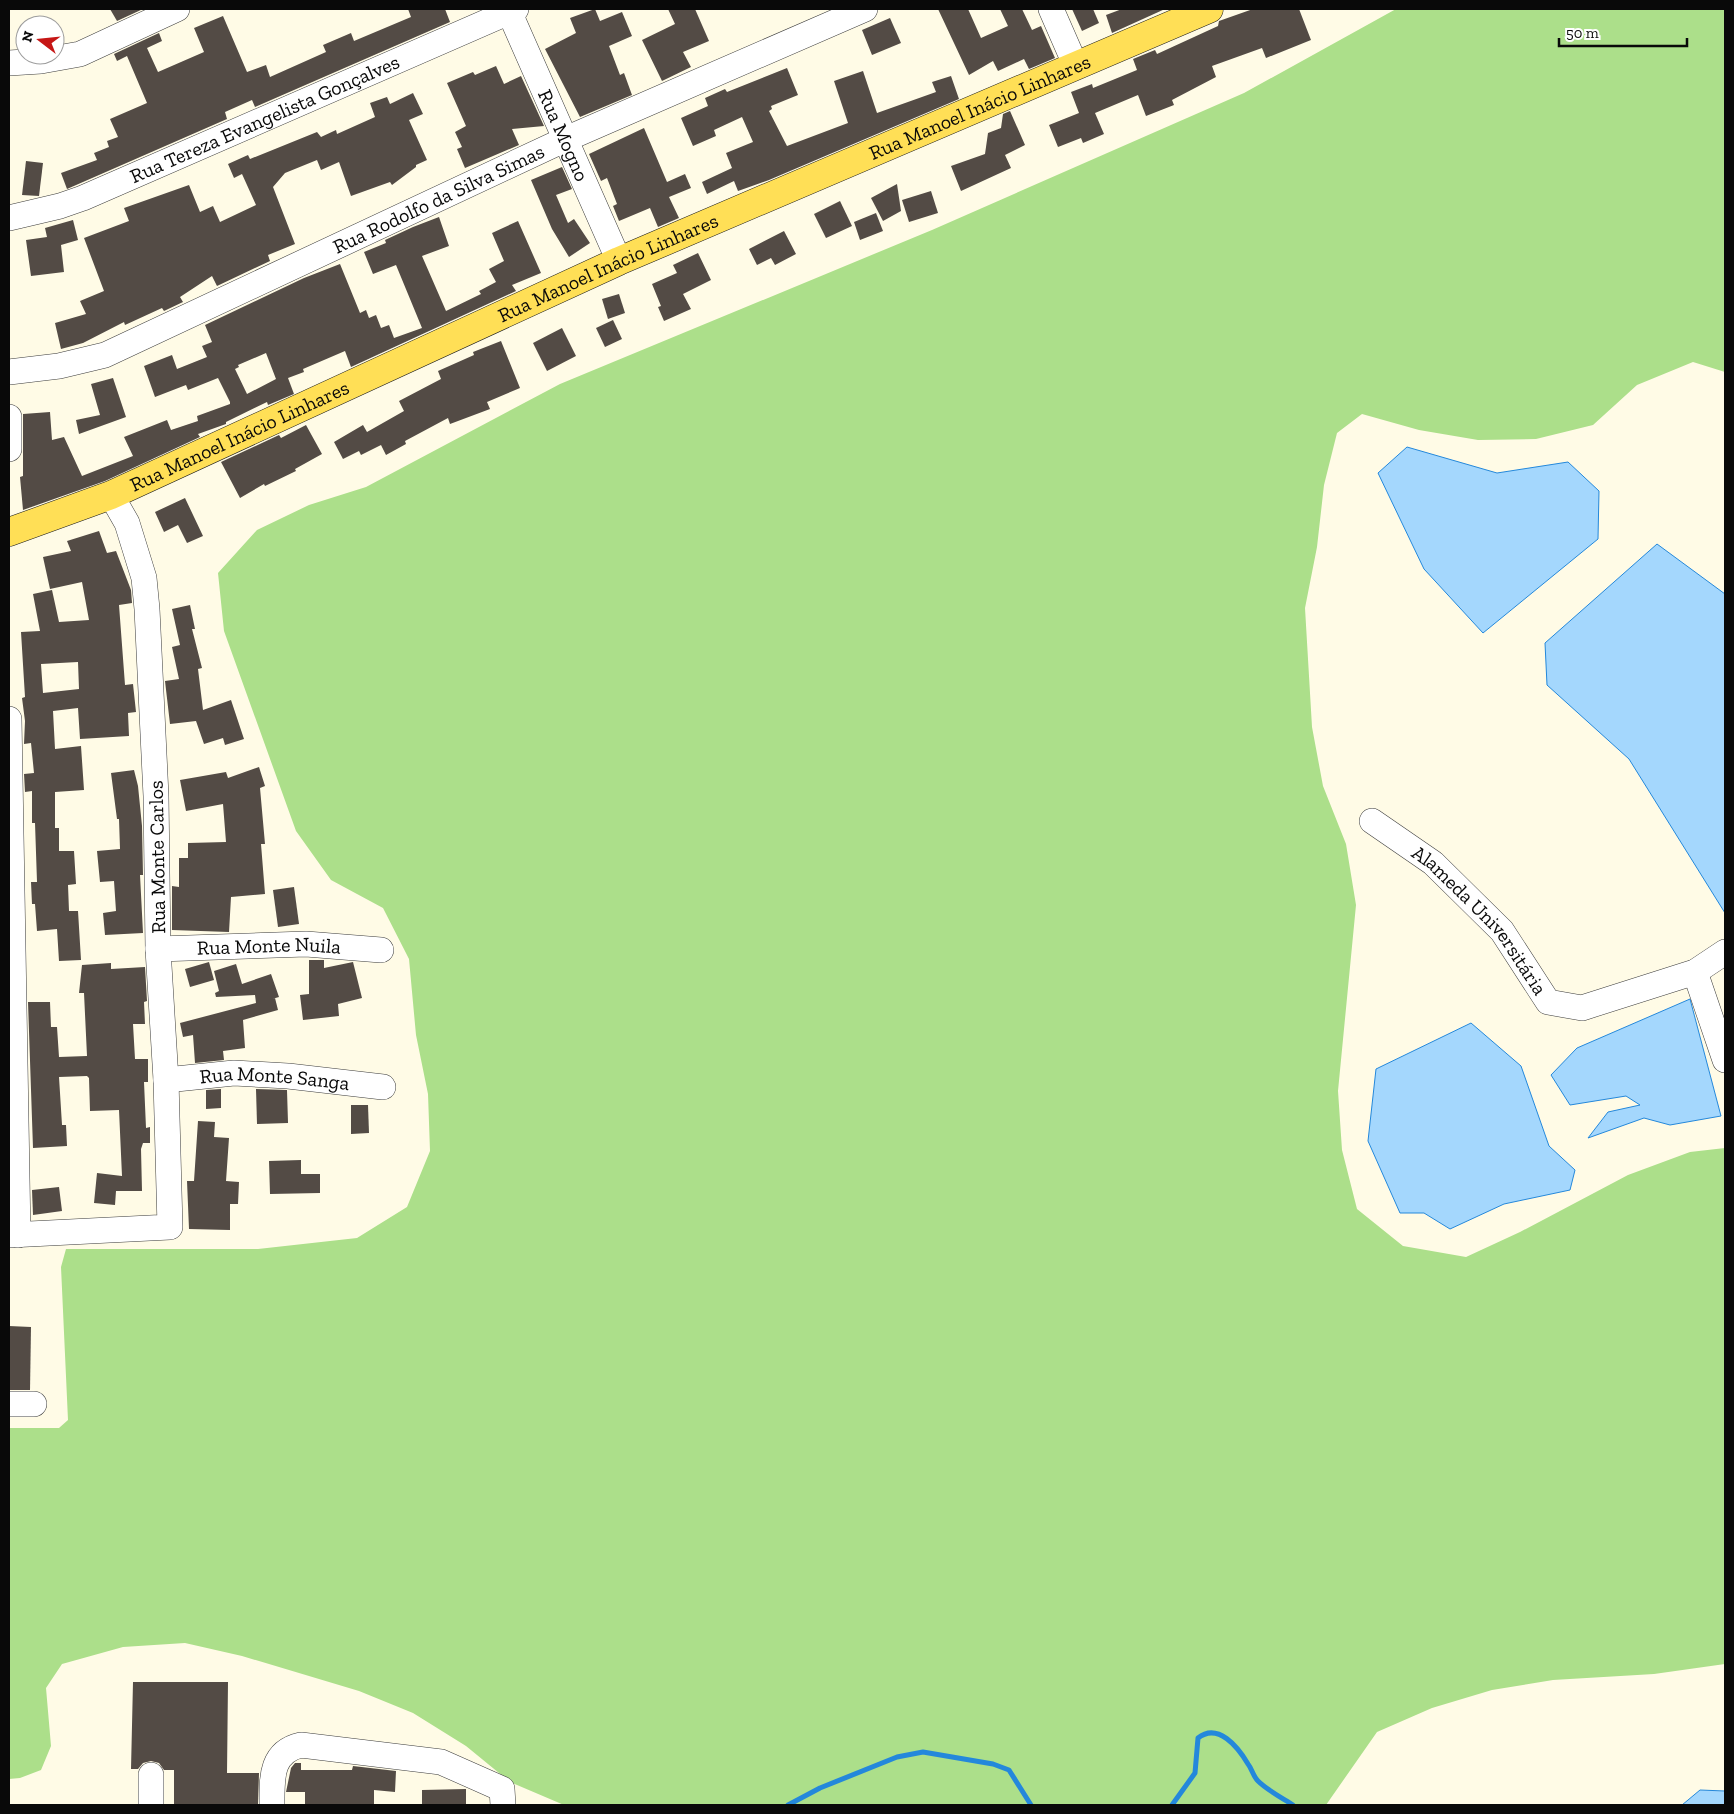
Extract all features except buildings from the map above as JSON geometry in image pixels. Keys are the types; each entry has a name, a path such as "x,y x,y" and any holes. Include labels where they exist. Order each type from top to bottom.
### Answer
{"main road":[{"name":"Rua Manoel Inácio Linhares","path":"9,532 111,495 619,260 1075,64 1209,9"}],"street":[{"path":"9,63 41,61 80,54 176,9"},
{"name":"Rua Rodolfo da Silva Simas","path":"9,372 64,366 105,355 566,139 865,9"},
{"path":"1051,9 1075,64"},
{"name":"Rua Mogno","path":"511,10 619,260"},
{"name":"Rua Tereza Evangelista Gonçalves","path":"9,218 60,206 83,198 511,10"},
{"path":"9,417 9,449"},
{"name":"Rua Monte Carlos","path":"13,1235 170,1227 166,1080 158,949 156,796 144,578 128,523 111,495"},
{"path":"9,719 13,1235"},
{"name":"Alameda Universitária","path":"1372,821 1433,863 1502,931 1548,1002 1582,1008 1695,972 1725,952"},
{"name":"Rua Monte Nuila","path":"158,949 306,944 381,950"},
{"path":"1695,972 1725,1060"},
{"name":"Rua Monte Sanga","path":"166,1080 234,1073 288,1076 383,1087"},
{"path":"9,1404 34,1404"},
{"path":"272,1805 274,1765 284,1751 301,1744 441,1762 502,1789 503,1805"},
{"path":"151,1775 151,1805"}],"green space":[{"path":"1396,9 1725,9 1725,372 1693,362 1637,385 1593,425 1536,439 1478,440 1419,430 1362,414 1337,433 1324,485 1317,547 1305,608 1312,727 1323,786 1346,844 1356,905 1338,1091 1342,1150 1357,1209 1403,1246 1466,1257 1520,1232 1628,1175 1690,1152 1725,1148 1725,1664 1654,1674 1553,1680 1492,1690 1432,1708 1377,1732 1326,1805 564,1805 510,1782 466,1746 413,1713 359,1691 242,1656 185,1643 123,1647 62,1664 46,1688 51,1746 41,1770 20,1778 9,1779 9,1428 59,1428 68,1420 61,1267 66,1249 258,1249 357,1238 407,1207 430,1151 428,1094 416,1035 409,959 383,908 331,880 296,831 224,631 218,573 257,530 309,505 366,487 560,384 932,230 1244,93"}],"water":[{"path":"1407,447 1497,473 1568,462 1599,491 1598,539 1483,633 1424,569 1378,473"},
{"path":"1657,544 1725,594 1725,913 1629,759 1547,685 1545,643"},
{"path":"1690,999 1721,1116 1670,1125 1644,1118 1588,1138 1608,1112 1640,1105 1626,1096 1570,1105 1551,1075 1577,1048"},
{"path":"1471,1023 1521,1066 1549,1146 1575,1170 1570,1190 1504,1204 1450,1229 1424,1213 1400,1213 1368,1141 1376,1069"},
{"path":"1700,1790 1725,1791 1725,1805 1682,1805"}],"waterway":[{"path":"1172,1805 1195,1773 1198,1738 1205,1734 1213,1733 1220,1735 1233,1744 1244,1757 1256,1779 1293,1805"},
{"path":"788,1805 820,1788 897,1757 923,1752 993,1764 1009,1770 1031,1805"}]}
